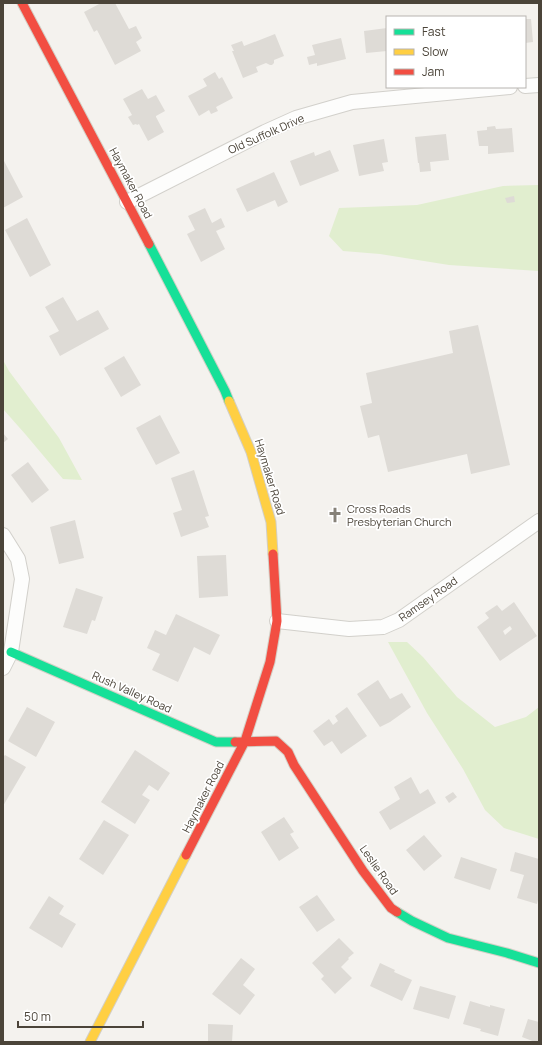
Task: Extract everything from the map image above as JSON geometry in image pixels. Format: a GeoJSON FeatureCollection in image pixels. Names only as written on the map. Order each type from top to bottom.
{"type":"FeatureCollection","features":[{"type":"Feature","properties":{"kind":"main road","name":"Haymaker Road"},"geometry":{"type":"LineString","coordinates":[[22,3],[128,202],[225,391],[251,452],[271,522],[278,620],[270,662],[245,741],[90,1042]]}},
{"type":"Feature","properties":{"kind":"main road","name":"Rush Valley Road"},"geometry":{"type":"LineString","coordinates":[[11,652],[216,742],[245,741]]}},
{"type":"Feature","properties":{"kind":"main road","name":"Leslie Road"},"geometry":{"type":"LineString","coordinates":[[245,741],[276,741],[288,752],[294,765],[363,871],[391,908],[412,921],[448,938],[539,963]]}},
{"type":"Feature","properties":{"kind":"street"},"geometry":{"type":"LineString","coordinates":[[526,86],[539,85]]}},
{"type":"Feature","properties":{"kind":"street","name":"Old Suffolk Drive"},"geometry":{"type":"LineString","coordinates":[[128,202],[265,132],[296,118],[352,102],[499,88]]}},
{"type":"Feature","properties":{"kind":"street","name":"Ramsey Road"},"geometry":{"type":"LineString","coordinates":[[278,620],[349,629],[383,627],[399,620],[539,521]]}},
{"type":"Feature","properties":{"kind":"street"},"geometry":{"type":"LineString","coordinates":[[3,535],[18,559],[22,579],[11,652],[3,668]]}},
{"type":"Feature","properties":{"kind":"green space"},"geometry":{"type":"Polygon","coordinates":[[[539,185],[539,271],[449,265],[380,254],[343,251],[329,236],[339,208],[417,205],[503,186],[539,185]]]}},
{"type":"Feature","properties":{"kind":"green space"},"geometry":{"type":"Polygon","coordinates":[[[3,360],[9,371],[59,438],[82,480],[63,479],[3,409],[3,360]]]}},
{"type":"Feature","properties":{"kind":"green space"},"geometry":{"type":"Polygon","coordinates":[[[388,642],[407,642],[423,657],[457,697],[495,727],[526,717],[539,707],[539,839],[504,828],[485,810],[463,769],[427,713],[388,642]]]}},
{"type":"Feature","properties":{"kind":"building"},"geometry":{"type":"Polygon","coordinates":[[[101,3],[115,3],[129,29],[136,26],[142,38],[136,42],[141,51],[115,65],[97,30],[94,32],[84,12],[101,3]]]}},
{"type":"Feature","properties":{"kind":"building"},"geometry":{"type":"Polygon","coordinates":[[[526,19],[531,19],[533,42],[526,43],[526,19]]]}},
{"type":"Feature","properties":{"kind":"building"},"geometry":{"type":"Polygon","coordinates":[[[386,28],[386,51],[366,53],[364,31],[386,28]]]}},
{"type":"Feature","properties":{"kind":"building"},"geometry":{"type":"Polygon","coordinates":[[[275,34],[284,56],[274,60],[272,65],[266,63],[256,67],[258,72],[243,78],[231,45],[242,41],[244,46],[275,34]]]}},
{"type":"Feature","properties":{"kind":"building"},"geometry":{"type":"Polygon","coordinates":[[[341,38],[346,59],[317,66],[317,63],[309,65],[307,57],[315,55],[312,45],[341,38]]]}},
{"type":"Feature","properties":{"kind":"building"},"geometry":{"type":"Polygon","coordinates":[[[215,72],[219,79],[222,77],[233,98],[216,107],[218,111],[211,114],[209,110],[199,116],[188,96],[207,86],[203,79],[215,72]]]}},
{"type":"Feature","properties":{"kind":"building"},"geometry":{"type":"Polygon","coordinates":[[[142,89],[148,99],[156,95],[165,111],[156,116],[164,132],[148,141],[139,124],[133,125],[128,117],[132,115],[123,99],[142,89]]]}},
{"type":"Feature","properties":{"kind":"building"},"geometry":{"type":"Polygon","coordinates":[[[495,126],[496,129],[512,128],[514,152],[488,154],[488,146],[479,146],[477,131],[487,130],[487,127],[495,126]]]}},
{"type":"Feature","properties":{"kind":"building"},"geometry":{"type":"Polygon","coordinates":[[[446,134],[449,160],[430,162],[431,171],[420,172],[415,137],[446,134]]]}},
{"type":"Feature","properties":{"kind":"building"},"geometry":{"type":"Polygon","coordinates":[[[384,139],[388,162],[382,163],[384,171],[359,176],[353,145],[384,139]]]}},
{"type":"Feature","properties":{"kind":"building"},"geometry":{"type":"Polygon","coordinates":[[[330,150],[339,171],[300,186],[290,161],[314,152],[315,156],[330,150]]]}},
{"type":"Feature","properties":{"kind":"building"},"geometry":{"type":"Polygon","coordinates":[[[3,159],[23,197],[3,208],[3,159]]]}},
{"type":"Feature","properties":{"kind":"building"},"geometry":{"type":"Polygon","coordinates":[[[274,172],[288,202],[278,207],[275,200],[247,212],[236,189],[274,172]]]}},
{"type":"Feature","properties":{"kind":"building"},"geometry":{"type":"Polygon","coordinates":[[[514,196],[515,202],[507,203],[505,198],[514,196]]]}},
{"type":"Feature","properties":{"kind":"building"},"geometry":{"type":"Polygon","coordinates":[[[205,208],[212,223],[221,218],[225,227],[216,231],[225,249],[201,262],[187,234],[195,230],[188,216],[205,208]]]}},
{"type":"Feature","properties":{"kind":"building"},"geometry":{"type":"Polygon","coordinates":[[[27,218],[51,265],[30,277],[5,230],[27,218]]]}},
{"type":"Feature","properties":{"kind":"building"},"geometry":{"type":"Polygon","coordinates":[[[63,297],[77,321],[98,310],[109,329],[60,356],[49,336],[59,331],[45,307],[63,297]]]}},
{"type":"Feature","properties":{"kind":"building"},"geometry":{"type":"Polygon","coordinates":[[[478,325],[510,465],[471,474],[467,454],[388,472],[379,435],[368,438],[360,406],[372,403],[366,373],[453,353],[449,331],[478,325]]]}},
{"type":"Feature","properties":{"kind":"building"},"geometry":{"type":"Polygon","coordinates":[[[124,356],[141,385],[121,397],[104,368],[124,356]]]}},
{"type":"Feature","properties":{"kind":"building"},"geometry":{"type":"Polygon","coordinates":[[[160,415],[180,453],[156,465],[136,428],[160,415]]]}},
{"type":"Feature","properties":{"kind":"building"},"geometry":{"type":"Polygon","coordinates":[[[3,433],[8,439],[3,443],[3,433]]]}},
{"type":"Feature","properties":{"kind":"building"},"geometry":{"type":"Polygon","coordinates":[[[28,462],[49,490],[32,503],[11,475],[28,462]]]}},
{"type":"Feature","properties":{"kind":"building"},"geometry":{"type":"Polygon","coordinates":[[[194,470],[209,516],[205,517],[209,527],[181,537],[173,513],[182,510],[171,478],[194,470]]]}},
{"type":"Feature","properties":{"kind":"building"},"geometry":{"type":"Polygon","coordinates":[[[75,520],[84,558],[59,564],[50,527],[75,520]]]}},
{"type":"Feature","properties":{"kind":"building"},"geometry":{"type":"Polygon","coordinates":[[[226,555],[228,596],[199,598],[197,556],[226,555]]]}},
{"type":"Feature","properties":{"kind":"building"},"geometry":{"type":"Polygon","coordinates":[[[76,588],[103,597],[95,621],[92,620],[87,634],[63,627],[76,588]]]}},
{"type":"Feature","properties":{"kind":"building"},"geometry":{"type":"Polygon","coordinates":[[[514,602],[537,636],[500,661],[477,627],[489,618],[485,613],[497,605],[502,611],[514,602]],[[510,626],[503,631],[505,635],[512,629],[510,626]]]}},
{"type":"Feature","properties":{"kind":"building"},"geometry":{"type":"Polygon","coordinates":[[[176,614],[220,635],[210,655],[194,647],[178,682],[152,670],[160,654],[147,648],[155,630],[166,635],[176,614]]]}},
{"type":"Feature","properties":{"kind":"building"},"geometry":{"type":"Polygon","coordinates":[[[378,680],[390,699],[402,693],[411,707],[390,722],[380,727],[357,694],[378,680]]]}},
{"type":"Feature","properties":{"kind":"building"},"geometry":{"type":"Polygon","coordinates":[[[27,707],[55,722],[36,757],[8,741],[27,707]]]}},
{"type":"Feature","properties":{"kind":"building"},"geometry":{"type":"Polygon","coordinates":[[[347,707],[367,736],[341,754],[332,741],[324,746],[313,731],[329,719],[333,725],[338,721],[335,716],[347,707]]]}},
{"type":"Feature","properties":{"kind":"building"},"geometry":{"type":"Polygon","coordinates":[[[135,750],[170,773],[158,791],[149,785],[142,795],[150,800],[135,824],[101,802],[135,750]]]}},
{"type":"Feature","properties":{"kind":"building"},"geometry":{"type":"Polygon","coordinates":[[[5,755],[26,767],[3,806],[3,757],[5,755]]]}},
{"type":"Feature","properties":{"kind":"building"},"geometry":{"type":"Polygon","coordinates":[[[411,777],[420,794],[428,789],[436,803],[390,830],[379,812],[400,799],[394,787],[411,777]]]}},
{"type":"Feature","properties":{"kind":"building"},"geometry":{"type":"Polygon","coordinates":[[[453,792],[457,797],[449,803],[445,797],[453,792]]]}},
{"type":"Feature","properties":{"kind":"building"},"geometry":{"type":"Polygon","coordinates":[[[284,817],[294,832],[290,834],[299,848],[279,861],[261,832],[284,817]]]}},
{"type":"Feature","properties":{"kind":"building"},"geometry":{"type":"Polygon","coordinates":[[[104,820],[129,835],[103,875],[79,859],[104,820]]]}},
{"type":"Feature","properties":{"kind":"building"},"geometry":{"type":"Polygon","coordinates":[[[424,835],[442,856],[424,871],[406,850],[424,835]]]}},
{"type":"Feature","properties":{"kind":"building"},"geometry":{"type":"Polygon","coordinates":[[[515,852],[539,859],[539,896],[537,904],[517,898],[524,875],[510,871],[515,852]]]}},
{"type":"Feature","properties":{"kind":"building"},"geometry":{"type":"Polygon","coordinates":[[[461,857],[497,869],[490,890],[454,878],[461,857]]]}},
{"type":"Feature","properties":{"kind":"building"},"geometry":{"type":"Polygon","coordinates":[[[317,895],[335,920],[317,932],[299,907],[317,895]]]}},
{"type":"Feature","properties":{"kind":"building"},"geometry":{"type":"Polygon","coordinates":[[[49,896],[64,906],[59,914],[76,924],[62,948],[29,928],[49,896]]]}},
{"type":"Feature","properties":{"kind":"building"},"geometry":{"type":"Polygon","coordinates":[[[339,938],[354,953],[341,967],[352,978],[335,994],[321,979],[324,976],[312,963],[339,938]]]}},
{"type":"Feature","properties":{"kind":"building"},"geometry":{"type":"Polygon","coordinates":[[[241,958],[255,969],[243,985],[255,995],[240,1015],[212,994],[241,958]]]}},
{"type":"Feature","properties":{"kind":"building"},"geometry":{"type":"Polygon","coordinates":[[[380,963],[395,970],[394,972],[412,980],[402,1001],[370,986],[380,963]]]}},
{"type":"Feature","properties":{"kind":"building"},"geometry":{"type":"Polygon","coordinates":[[[420,986],[456,996],[449,1019],[413,1009],[420,986]]]}},
{"type":"Feature","properties":{"kind":"building"},"geometry":{"type":"Polygon","coordinates":[[[470,1001],[490,1007],[490,1005],[505,1009],[498,1036],[463,1024],[470,1001]]]}},
{"type":"Feature","properties":{"kind":"building"},"geometry":{"type":"Polygon","coordinates":[[[528,1019],[539,1022],[539,1042],[522,1037],[528,1019]]]}},
{"type":"Feature","properties":{"kind":"building"},"geometry":{"type":"Polygon","coordinates":[[[208,1024],[233,1025],[232,1042],[208,1042],[208,1024]]]}},
{"type":"Feature","properties":{"kind":"traffic: fast"},"geometry":{"type":"LineString","coordinates":[[149,244],[229,401]]}},
{"type":"Feature","properties":{"kind":"traffic: fast"},"geometry":{"type":"LineString","coordinates":[[11,652],[216,742],[235,742]]}},
{"type":"Feature","properties":{"kind":"traffic: fast"},"geometry":{"type":"LineString","coordinates":[[397,912],[412,921],[448,938],[539,963]]}},
{"type":"Feature","properties":{"kind":"traffic: slow"},"geometry":{"type":"LineString","coordinates":[[229,401],[251,452],[271,522],[273,554]]}},
{"type":"Feature","properties":{"kind":"traffic: slow"},"geometry":{"type":"LineString","coordinates":[[90,1042],[186,855]]}},
{"type":"Feature","properties":{"kind":"traffic: jam"},"geometry":{"type":"LineString","coordinates":[[22,3],[149,244]]}},
{"type":"Feature","properties":{"kind":"traffic: jam"},"geometry":{"type":"LineString","coordinates":[[186,855],[245,741],[270,662],[277,621],[273,554]]}},
{"type":"Feature","properties":{"kind":"traffic: jam"},"geometry":{"type":"LineString","coordinates":[[235,742],[276,741],[288,752],[294,765],[363,871],[391,908],[397,912]]}},
{"type":"Feature","properties":{"kind":"place","name":"Cross Roads Presbyterian Church"},"geometry":{"type":"Point","coordinates":[335,515]}}]}
